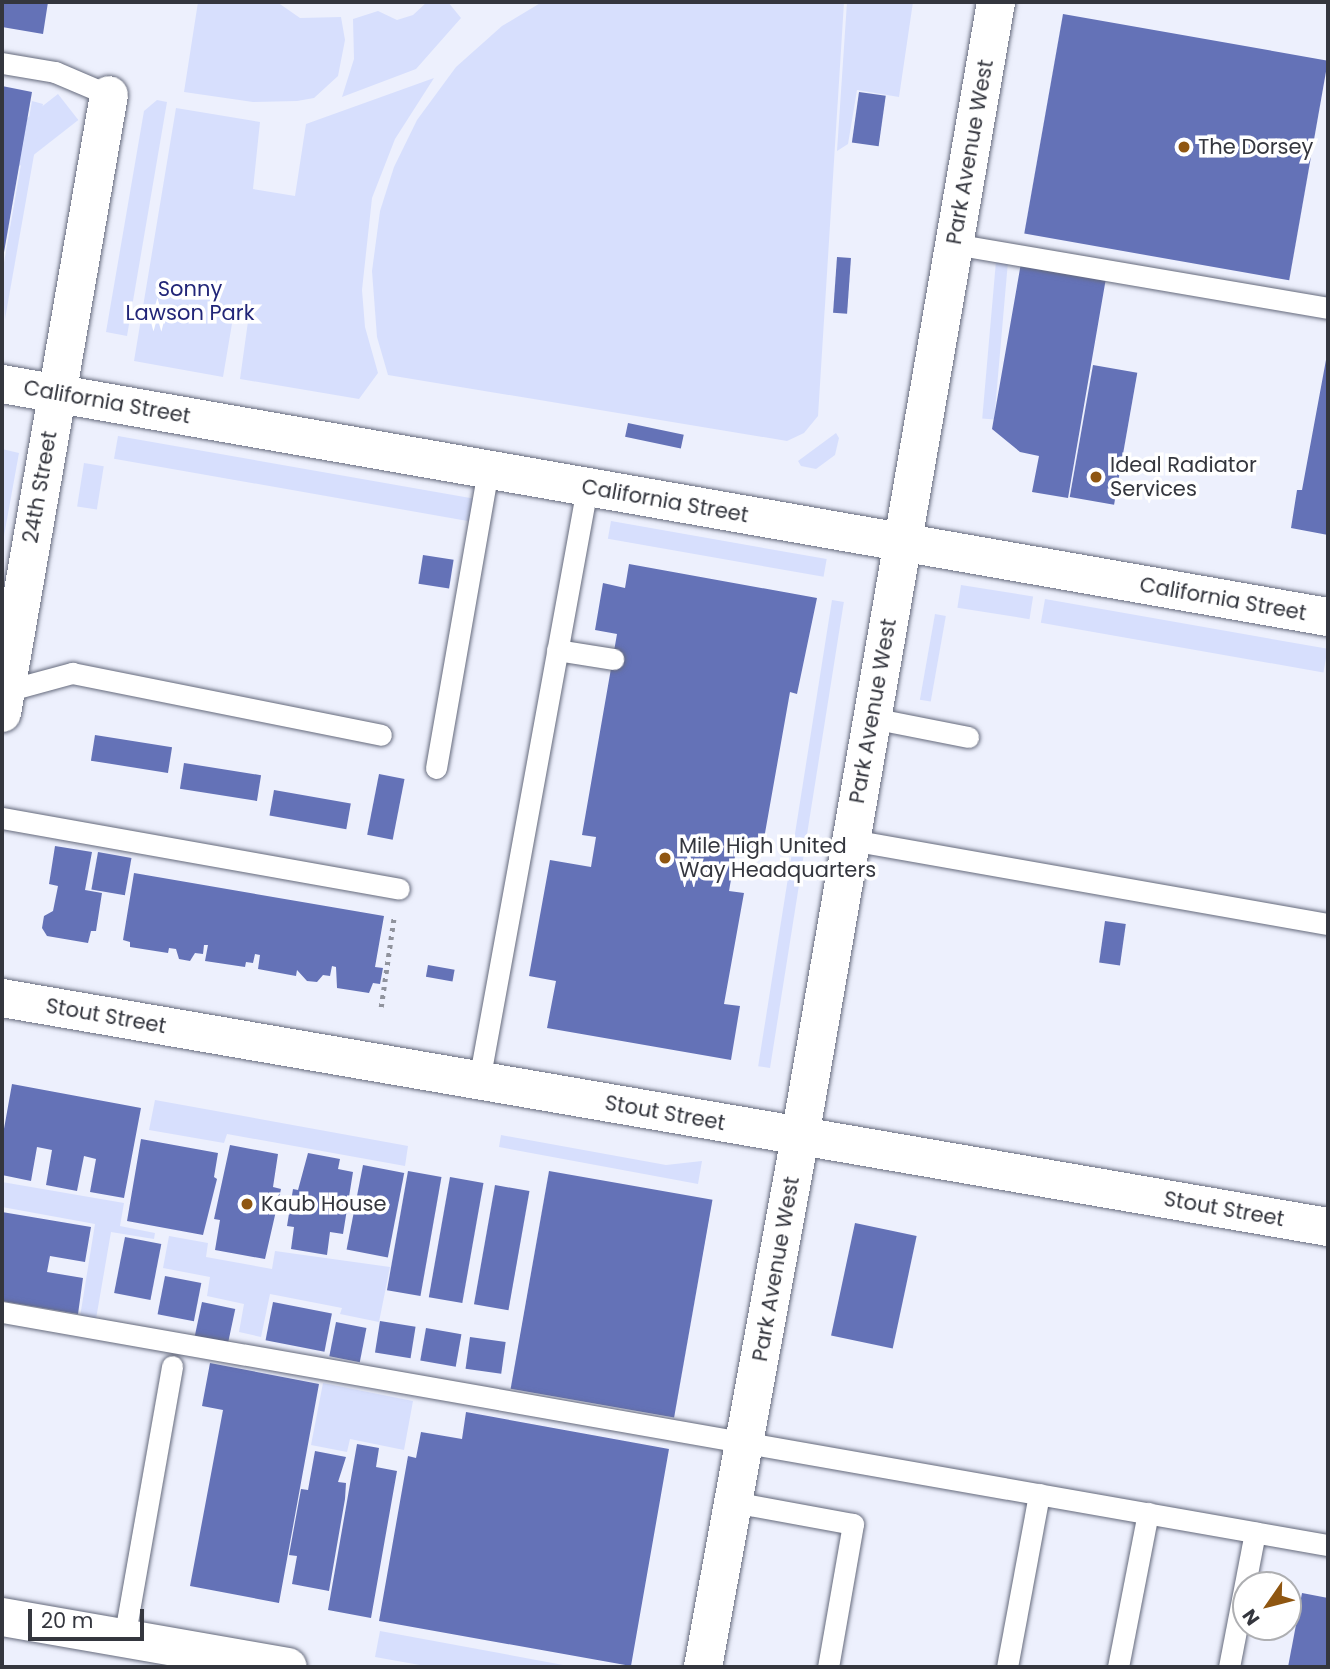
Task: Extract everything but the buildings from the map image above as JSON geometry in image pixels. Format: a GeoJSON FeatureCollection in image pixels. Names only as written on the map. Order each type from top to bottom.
{"type":"FeatureCollection","features":[{"type":"Feature","properties":{"kind":"main road","name":"Park Avenue West"},"geometry":{"type":"LineString","coordinates":[[703,1667],[800,1137],[996,2]]}},
{"type":"Feature","properties":{"kind":"main road","name":"24th Street"},"geometry":{"type":"LineString","coordinates":[[3,699],[108,95]]}},
{"type":"Feature","properties":{"kind":"main road","name":"California Street"},"geometry":{"type":"LineString","coordinates":[[2,384],[1328,617]]}},
{"type":"Feature","properties":{"kind":"main road","name":"Stout Street"},"geometry":{"type":"LineString","coordinates":[[2,998],[1328,1227]]}},
{"type":"Feature","properties":{"kind":"main road"},"geometry":{"type":"LineString","coordinates":[[2,1617],[288,1667]]}},
{"type":"Feature","properties":{"kind":"lane"},"geometry":{"type":"LineString","coordinates":[[2,63],[55,72],[108,95]]}},
{"type":"Feature","properties":{"kind":"lane"},"geometry":{"type":"LineString","coordinates":[[954,244],[1328,308]]}},
{"type":"Feature","properties":{"kind":"lane"},"geometry":{"type":"LineString","coordinates":[[436,768],[488,470]]}},
{"type":"Feature","properties":{"kind":"lane"},"geometry":{"type":"LineString","coordinates":[[479,1081],[587,488]]}},
{"type":"Feature","properties":{"kind":"lane"},"geometry":{"type":"LineString","coordinates":[[557,650],[613,659]]}},
{"type":"Feature","properties":{"kind":"lane"},"geometry":{"type":"LineString","coordinates":[[3,699],[72,673],[382,735]]}},
{"type":"Feature","properties":{"kind":"lane"},"geometry":{"type":"LineString","coordinates":[[872,718],[968,737]]}},
{"type":"Feature","properties":{"kind":"lane"},"geometry":{"type":"LineString","coordinates":[[2,818],[399,889]]}},
{"type":"Feature","properties":{"kind":"lane"},"geometry":{"type":"LineString","coordinates":[[851,840],[1328,924]]}},
{"type":"Feature","properties":{"kind":"lane"},"geometry":{"type":"LineString","coordinates":[[2,1312],[1328,1545]]}},
{"type":"Feature","properties":{"kind":"lane"},"geometry":{"type":"LineString","coordinates":[[124,1639],[172,1366]]}},
{"type":"Feature","properties":{"kind":"lane"},"geometry":{"type":"LineString","coordinates":[[1007,1667],[1039,1494]]}},
{"type":"Feature","properties":{"kind":"lane"},"geometry":{"type":"LineString","coordinates":[[733,1502],[853,1524],[828,1667]]}},
{"type":"Feature","properties":{"kind":"lane"},"geometry":{"type":"LineString","coordinates":[[1118,1667],[1148,1513]]}},
{"type":"Feature","properties":{"kind":"lane"},"geometry":{"type":"LineString","coordinates":[[1229,1667],[1255,1532]]}},
{"type":"Feature","properties":{"kind":"path"},"geometry":{"type":"LineString","coordinates":[[381,912],[394,914],[381,1007]]}},
{"type":"Feature","properties":{"kind":"green space"},"geometry":{"type":"Polygon","coordinates":[[[198,2],[277,2],[300,18],[341,17],[345,40],[338,76],[314,98],[297,101],[253,102],[184,92],[198,2]]]}},
{"type":"Feature","properties":{"kind":"green space"},"geometry":{"type":"Polygon","coordinates":[[[427,2],[448,2],[461,18],[416,69],[342,97],[354,59],[353,19],[378,11],[397,20],[413,15],[427,2]]]}},
{"type":"Feature","properties":{"kind":"green space"},"geometry":{"type":"Polygon","coordinates":[[[542,2],[844,2],[818,416],[804,433],[787,441],[388,375],[377,337],[372,271],[380,211],[394,167],[417,120],[456,67],[502,26],[542,2]]]}},
{"type":"Feature","properties":{"kind":"green space"},"geometry":{"type":"Polygon","coordinates":[[[847,2],[913,2],[899,97],[857,90],[848,144],[837,151],[847,2]]]}},
{"type":"Feature","properties":{"kind":"green space"},"geometry":{"type":"Polygon","coordinates":[[[434,78],[395,139],[372,198],[362,290],[365,327],[378,373],[359,399],[240,379],[250,307],[235,306],[223,377],[134,361],[176,108],[260,122],[253,189],[295,196],[306,124],[434,78]]]}},
{"type":"Feature","properties":{"kind":"green space"},"geometry":{"type":"Polygon","coordinates":[[[58,94],[78,120],[2,180],[2,138],[58,94]]]}},
{"type":"Feature","properties":{"kind":"green space","name":"Sonny Lawson Park"},"geometry":{"type":"Polygon","coordinates":[[[157,100],[167,102],[127,336],[106,332],[144,111],[157,100]]]}},
{"type":"Feature","properties":{"kind":"green space"},"geometry":{"type":"Polygon","coordinates":[[[32,101],[43,104],[5,319],[2,274],[32,101]]]}},
{"type":"Feature","properties":{"kind":"green space"},"geometry":{"type":"Polygon","coordinates":[[[996,261],[1008,262],[994,419],[982,418],[996,261]]]}},
{"type":"Feature","properties":{"kind":"green space"},"geometry":{"type":"Polygon","coordinates":[[[836,433],[839,438],[835,455],[816,469],[801,466],[798,461],[836,433]]]}},
{"type":"Feature","properties":{"kind":"green space"},"geometry":{"type":"Polygon","coordinates":[[[118,436],[475,499],[471,522],[114,459],[118,436]]]}},
{"type":"Feature","properties":{"kind":"green space"},"geometry":{"type":"Polygon","coordinates":[[[2,449],[19,453],[2,547],[2,449]]]}},
{"type":"Feature","properties":{"kind":"green space"},"geometry":{"type":"Polygon","coordinates":[[[84,463],[104,466],[97,510],[77,506],[84,463]]]}},
{"type":"Feature","properties":{"kind":"green space"},"geometry":{"type":"Polygon","coordinates":[[[611,521],[827,559],[824,577],[608,539],[611,521]]]}},
{"type":"Feature","properties":{"kind":"green space"},"geometry":{"type":"Polygon","coordinates":[[[961,585],[1033,596],[1030,619],[957,608],[961,585]]]}},
{"type":"Feature","properties":{"kind":"green space"},"geometry":{"type":"Polygon","coordinates":[[[1045,599],[1328,649],[1323,672],[1041,623],[1045,599]]]}},
{"type":"Feature","properties":{"kind":"green space"},"geometry":{"type":"Polygon","coordinates":[[[832,600],[844,602],[770,1068],[758,1066],[832,600]]]}},
{"type":"Feature","properties":{"kind":"green space"},"geometry":{"type":"Polygon","coordinates":[[[935,614],[946,616],[931,702],[920,700],[935,614]]]}},
{"type":"Feature","properties":{"kind":"green space"},"geometry":{"type":"Polygon","coordinates":[[[155,1100],[408,1146],[405,1166],[227,1134],[224,1143],[149,1130],[155,1100]]]}},
{"type":"Feature","properties":{"kind":"green space"},"geometry":{"type":"Polygon","coordinates":[[[501,1135],[666,1165],[702,1161],[698,1184],[499,1147],[501,1135]]]}},
{"type":"Feature","properties":{"kind":"green space"},"geometry":{"type":"Polygon","coordinates":[[[2,1182],[124,1203],[120,1226],[155,1233],[154,1239],[111,1232],[96,1319],[80,1317],[95,1224],[2,1207],[2,1182]]]}},
{"type":"Feature","properties":{"kind":"green space"},"geometry":{"type":"Polygon","coordinates":[[[169,1236],[208,1243],[206,1257],[272,1269],[275,1251],[390,1267],[379,1322],[340,1314],[342,1308],[270,1294],[261,1337],[239,1332],[244,1304],[207,1296],[210,1277],[163,1268],[169,1236]]]}},
{"type":"Feature","properties":{"kind":"green space"},"geometry":{"type":"Polygon","coordinates":[[[323,1383],[413,1401],[404,1450],[350,1439],[347,1452],[311,1445],[323,1383]]]}},
{"type":"Feature","properties":{"kind":"green space"},"geometry":{"type":"Polygon","coordinates":[[[380,1631],[574,1667],[431,1667],[375,1657],[380,1631]]]}},
{"type":"Feature","properties":{"kind":"place","name":"The Dorsey"},"geometry":{"type":"Point","coordinates":[1184,147]}},
{"type":"Feature","properties":{"kind":"place","name":"Ideal Radiator Services"},"geometry":{"type":"Point","coordinates":[1096,477]}},
{"type":"Feature","properties":{"kind":"place","name":"Mile High United Way Headquarters"},"geometry":{"type":"Point","coordinates":[665,858]}},
{"type":"Feature","properties":{"kind":"place","name":"Kaub House"},"geometry":{"type":"Point","coordinates":[247,1204]}}]}
